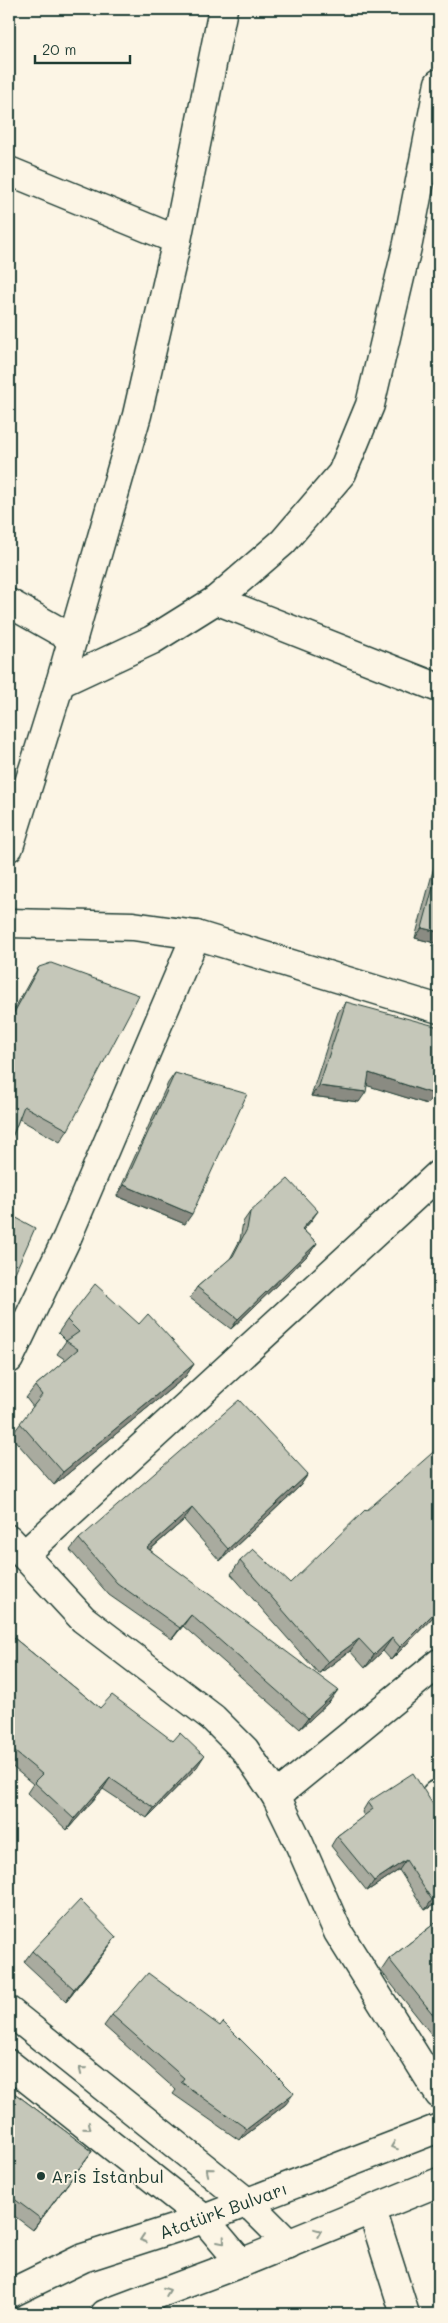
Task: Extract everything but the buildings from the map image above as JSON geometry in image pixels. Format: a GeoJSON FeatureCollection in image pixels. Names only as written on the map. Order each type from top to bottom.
{"type":"FeatureCollection","features":[{"type":"Feature","properties":{"kind":"street"},"geometry":{"type":"LineString","coordinates":[[9,847],[60,683],[137,415],[177,240],[223,9]]}},
{"type":"Feature","properties":{"kind":"street"},"geometry":{"type":"LineString","coordinates":[[60,683],[152,640],[216,600],[283,542],[342,473],[370,405],[408,243],[439,83]]}},
{"type":"Feature","properties":{"kind":"street"},"geometry":{"type":"LineString","coordinates":[[9,170],[177,240]]}},
{"type":"Feature","properties":{"kind":"street"},"geometry":{"type":"LineString","coordinates":[[216,600],[439,688]]}},
{"type":"Feature","properties":{"kind":"street"},"geometry":{"type":"LineString","coordinates":[[9,603],[73,639]]}},
{"type":"Feature","properties":{"kind":"street"},"geometry":{"type":"LineString","coordinates":[[9,922],[133,926],[196,935],[439,1009]]}},
{"type":"Feature","properties":{"kind":"street"},"geometry":{"type":"LineString","coordinates":[[9,1359],[67,1238],[196,935]]}},
{"type":"Feature","properties":{"kind":"street"},"geometry":{"type":"LineString","coordinates":[[438,2089],[338,1932],[276,1796],[245,1750],[213,1718],[83,1619],[16,1547],[439,1174]]}},
{"type":"Feature","properties":{"kind":"street"},"geometry":{"type":"LineString","coordinates":[[276,1796],[439,1664]]}},
{"type":"Feature","properties":{"kind":"street"},"geometry":{"type":"LineString","coordinates":[[9,2011],[247,2202],[289,2244]]}},
{"type":"Feature","properties":{"kind":"street"},"geometry":{"type":"LineString","coordinates":[[9,2064],[204,2219],[241,2263]]}},
{"type":"Feature","properties":{"kind":"street","name":"Atatürk Bulvarı"},"geometry":{"type":"LineString","coordinates":[[9,2294],[83,2258],[204,2219],[439,2128]]}},
{"type":"Feature","properties":{"kind":"street"},"geometry":{"type":"LineString","coordinates":[[105,2314],[241,2263],[439,2182]]}},
{"type":"Feature","properties":{"kind":"street"},"geometry":{"type":"LineString","coordinates":[[372,2210],[405,2314]]}},
{"type":"Feature","properties":{"kind":"place","name":"Aris İstanbul"},"geometry":{"type":"Point","coordinates":[41,2176]}}]}
